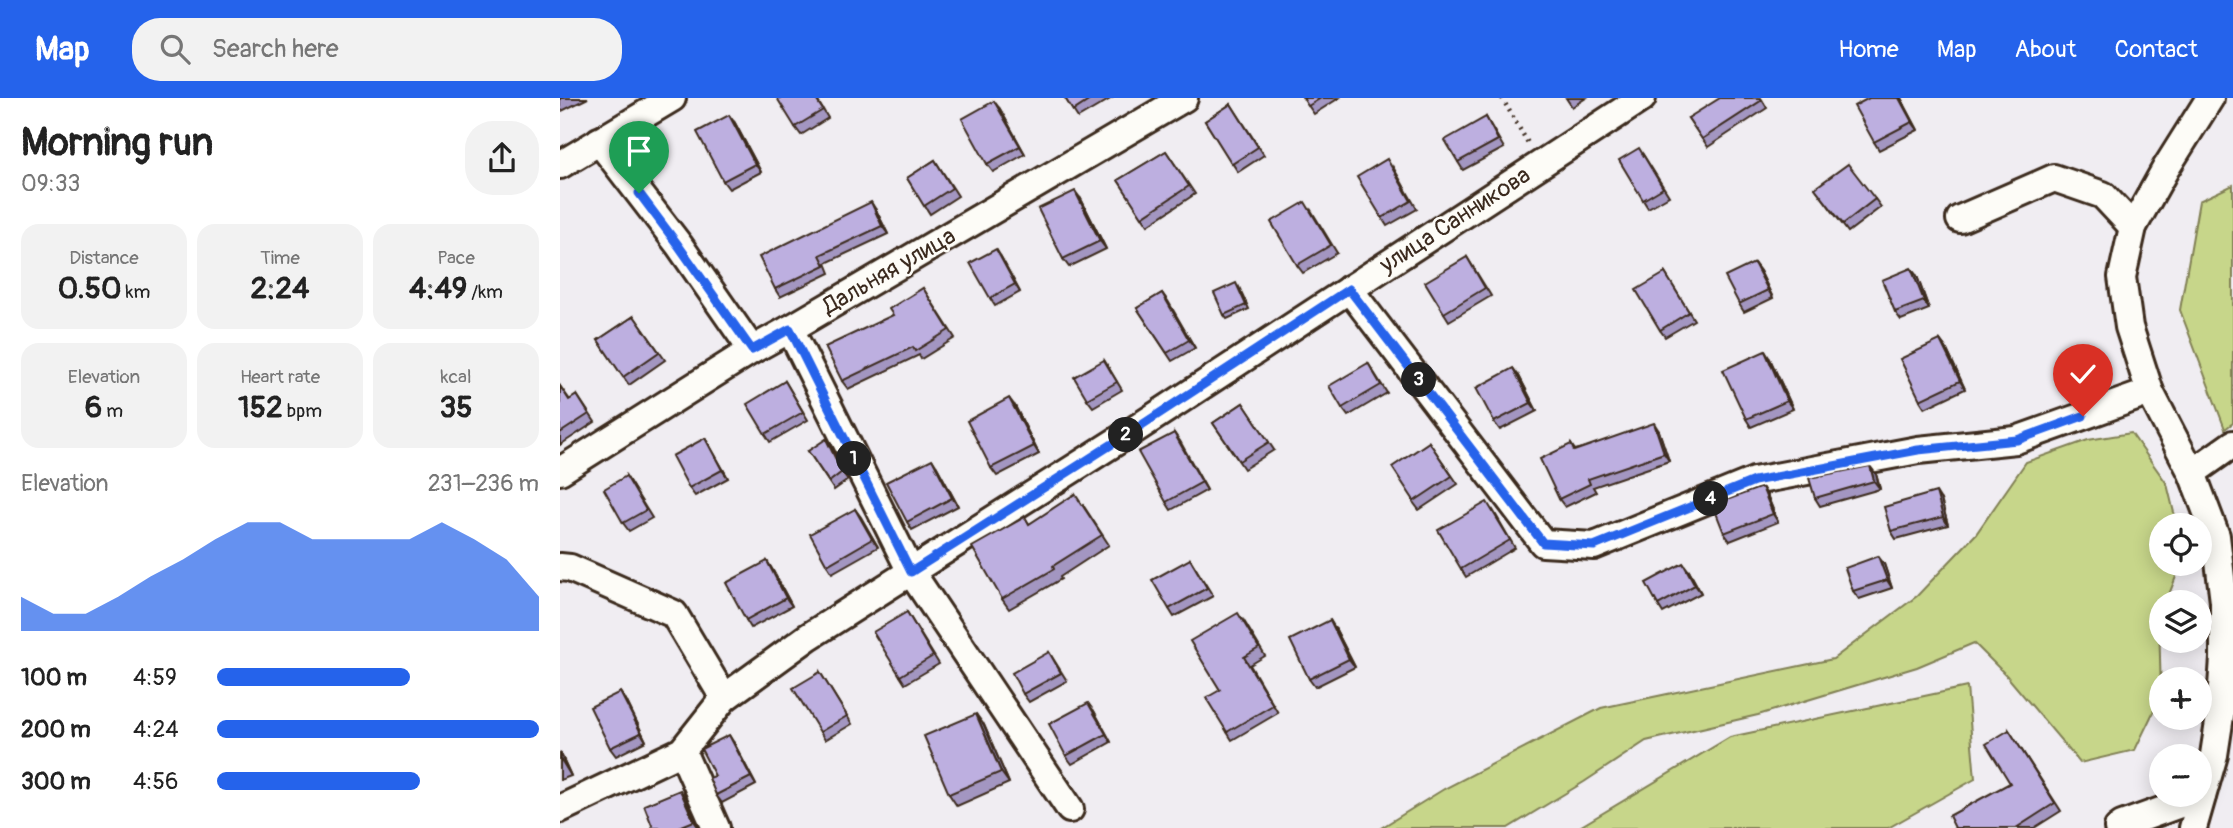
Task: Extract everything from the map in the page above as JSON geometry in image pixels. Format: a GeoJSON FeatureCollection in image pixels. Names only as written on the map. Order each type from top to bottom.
{"type":"FeatureCollection","features":[{"type":"Feature","properties":{"kind":"street"},"geometry":{"type":"LineString","coordinates":[[560,165],[672,98]]}},
{"type":"Feature","properties":{"kind":"street","name":"Дальняя улица"},"geometry":{"type":"LineString","coordinates":[[560,471],[752,350],[1184,98]]}},
{"type":"Feature","properties":{"kind":"street","name":"улица Санникова"},"geometry":{"type":"LineString","coordinates":[[682,751],[724,698],[808,636],[1128,434],[1642,98]]}},
{"type":"Feature","properties":{"kind":"street"},"geometry":{"type":"LineString","coordinates":[[2210,98],[2133,227],[2122,277],[2129,327],[2150,392],[2192,473],[2216,536],[2224,602],[2227,716],[2212,762]]}},
{"type":"Feature","properties":{"kind":"street"},"geometry":{"type":"LineString","coordinates":[[599,141],[678,245],[752,350]]}},
{"type":"Feature","properties":{"kind":"street"},"geometry":{"type":"LineString","coordinates":[[1960,219],[2054,178],[2103,195],[2133,227]]}},
{"type":"Feature","properties":{"kind":"street"},"geometry":{"type":"LineString","coordinates":[[1349,289],[1543,543],[1594,546],[1754,481],[1918,450],[2017,440],[2150,392]]}},
{"type":"Feature","properties":{"kind":"street"},"geometry":{"type":"LineString","coordinates":[[790,329],[911,572],[1070,808]]}},
{"type":"Feature","properties":{"kind":"street"},"geometry":{"type":"LineString","coordinates":[[2192,473],[2233,444]]}},
{"type":"Feature","properties":{"kind":"street"},"geometry":{"type":"LineString","coordinates":[[560,567],[570,568],[674,614],[724,698]]}},
{"type":"Feature","properties":{"kind":"street"},"geometry":{"type":"LineString","coordinates":[[560,809],[682,751],[716,828]]}},
{"type":"Feature","properties":{"kind":"street"},"geometry":{"type":"LineString","coordinates":[[2118,828],[2172,807]]}},
{"type":"Feature","properties":{"kind":"street"},"geometry":{"type":"LineString","coordinates":[[2193,828],[2199,807]]}},
{"type":"Feature","properties":{"kind":"street"},"geometry":{"type":"LineString","coordinates":[[2199,828],[2201,807]]}},
{"type":"Feature","properties":{"kind":"path"},"geometry":{"type":"LineString","coordinates":[[1502,98],[1541,164]]}},
{"type":"Feature","properties":{"kind":"green space"},"geometry":{"type":"Polygon","coordinates":[[[2233,185],[2233,423],[2225,429],[2180,310],[2199,201],[2233,185]]]}},
{"type":"Feature","properties":{"kind":"green space"},"geometry":{"type":"Polygon","coordinates":[[[2131,433],[2167,484],[2174,513],[2149,513],[2149,576],[2176,576],[2171,590],[2149,590],[2149,653],[2160,653],[2160,667],[2149,667],[2149,721],[2135,750],[2080,763],[2006,675],[1974,643],[1917,667],[1758,715],[1646,741],[1508,828],[1381,828],[1444,789],[1601,708],[1833,659],[1917,596],[1976,534],[2026,462],[2088,440],[2131,433]]]}},
{"type":"Feature","properties":{"kind":"green space"},"geometry":{"type":"Polygon","coordinates":[[[1967,687],[1975,779],[1888,828],[1578,828],[1730,737],[1967,687]]]}},
{"type":"Feature","properties":{"kind":"building"},"geometry":{"type":"Polygon","coordinates":[[[777,98],[815,98],[823,110],[795,127],[777,98]]]}},
{"type":"Feature","properties":{"kind":"building"},"geometry":{"type":"Polygon","coordinates":[[[1065,98],[1093,98],[1073,111],[1065,98]]]}},
{"type":"Feature","properties":{"kind":"building"},"geometry":{"type":"Polygon","coordinates":[[[1303,98],[1321,98],[1308,106],[1303,98]]]}},
{"type":"Feature","properties":{"kind":"building"},"geometry":{"type":"Polygon","coordinates":[[[1720,98],[1762,100],[1702,139],[1688,118],[1720,98]]]}},
{"type":"Feature","properties":{"kind":"building"},"geometry":{"type":"Polygon","coordinates":[[[1869,98],[1899,98],[1912,122],[1874,142],[1854,106],[1869,98]]]}},
{"type":"Feature","properties":{"kind":"building"},"geometry":{"type":"Polygon","coordinates":[[[994,101],[1020,146],[987,164],[962,119],[994,101]]]}},
{"type":"Feature","properties":{"kind":"building"},"geometry":{"type":"Polygon","coordinates":[[[1231,104],[1258,147],[1232,164],[1205,121],[1231,104]]]}},
{"type":"Feature","properties":{"kind":"building"},"geometry":{"type":"Polygon","coordinates":[[[729,115],[755,164],[723,181],[697,132],[729,115]]]}},
{"type":"Feature","properties":{"kind":"building"},"geometry":{"type":"Polygon","coordinates":[[[1486,117],[1498,140],[1458,162],[1445,140],[1486,117]]]}},
{"type":"Feature","properties":{"kind":"building"},"geometry":{"type":"Polygon","coordinates":[[[1639,148],[1663,188],[1643,200],[1619,160],[1639,148]]]}},
{"type":"Feature","properties":{"kind":"building"},"geometry":{"type":"Polygon","coordinates":[[[1166,151],[1189,186],[1142,217],[1118,180],[1166,151]]]}},
{"type":"Feature","properties":{"kind":"building"},"geometry":{"type":"Polygon","coordinates":[[[1387,159],[1411,201],[1382,218],[1357,177],[1387,159]]]}},
{"type":"Feature","properties":{"kind":"building"},"geometry":{"type":"Polygon","coordinates":[[[935,160],[952,188],[924,206],[907,178],[935,160]]]}},
{"type":"Feature","properties":{"kind":"building"},"geometry":{"type":"Polygon","coordinates":[[[1848,164],[1875,199],[1843,224],[1815,188],[1848,164]]]}},
{"type":"Feature","properties":{"kind":"building"},"geometry":{"type":"Polygon","coordinates":[[[1075,191],[1100,241],[1063,259],[1038,209],[1075,191]]]}},
{"type":"Feature","properties":{"kind":"building"},"geometry":{"type":"Polygon","coordinates":[[[871,202],[882,226],[820,255],[825,265],[775,289],[759,257],[871,202]]]}},
{"type":"Feature","properties":{"kind":"building"},"geometry":{"type":"Polygon","coordinates":[[[1305,202],[1331,245],[1297,265],[1271,222],[1305,202]]]}},
{"type":"Feature","properties":{"kind":"building"},"geometry":{"type":"Polygon","coordinates":[[[996,249],[1015,284],[990,298],[970,263],[996,249]]]}},
{"type":"Feature","properties":{"kind":"building"},"geometry":{"type":"Polygon","coordinates":[[[1467,257],[1485,288],[1444,313],[1425,282],[1467,257]]]}},
{"type":"Feature","properties":{"kind":"building"},"geometry":{"type":"Polygon","coordinates":[[[1754,263],[1768,290],[1739,304],[1725,277],[1754,263]]]}},
{"type":"Feature","properties":{"kind":"building"},"geometry":{"type":"Polygon","coordinates":[[[1911,268],[1924,301],[1895,312],[1882,280],[1911,268]]]}},
{"type":"Feature","properties":{"kind":"building"},"geometry":{"type":"Polygon","coordinates":[[[1665,273],[1689,312],[1660,330],[1636,290],[1665,273]]]}},
{"type":"Feature","properties":{"kind":"building"},"geometry":{"type":"Polygon","coordinates":[[[1236,283],[1246,305],[1224,315],[1214,293],[1236,283]]]}},
{"type":"Feature","properties":{"kind":"building"},"geometry":{"type":"Polygon","coordinates":[[[923,288],[949,330],[915,351],[913,347],[842,381],[825,347],[893,315],[889,309],[923,288]]]}},
{"type":"Feature","properties":{"kind":"building"},"geometry":{"type":"Polygon","coordinates":[[[1162,293],[1189,340],[1167,353],[1137,308],[1162,293]]]}},
{"type":"Feature","properties":{"kind":"building"},"geometry":{"type":"Polygon","coordinates":[[[634,316],[659,352],[623,377],[598,340],[634,316]]]}},
{"type":"Feature","properties":{"kind":"building"},"geometry":{"type":"Polygon","coordinates":[[[1940,340],[1960,381],[1920,400],[1900,359],[1940,340]]]}},
{"type":"Feature","properties":{"kind":"building"},"geometry":{"type":"Polygon","coordinates":[[[1765,351],[1787,401],[1746,419],[1723,370],[1765,351]]]}},
{"type":"Feature","properties":{"kind":"building"},"geometry":{"type":"Polygon","coordinates":[[[1104,360],[1117,382],[1087,399],[1074,377],[1104,360]]]}},
{"type":"Feature","properties":{"kind":"building"},"geometry":{"type":"Polygon","coordinates":[[[1368,363],[1381,385],[1342,408],[1329,386],[1368,363]]]}},
{"type":"Feature","properties":{"kind":"building"},"geometry":{"type":"Polygon","coordinates":[[[1513,368],[1531,403],[1494,422],[1476,388],[1513,368]]]}},
{"type":"Feature","properties":{"kind":"building"},"geometry":{"type":"Polygon","coordinates":[[[785,381],[803,412],[765,434],[747,404],[785,381]]]}},
{"type":"Feature","properties":{"kind":"building"},"geometry":{"type":"Polygon","coordinates":[[[560,386],[569,400],[577,395],[589,414],[560,433],[560,386]]]}},
{"type":"Feature","properties":{"kind":"building"},"geometry":{"type":"Polygon","coordinates":[[[1009,398],[1034,446],[991,468],[967,421],[1009,398]]]}},
{"type":"Feature","properties":{"kind":"building"},"geometry":{"type":"Polygon","coordinates":[[[1243,403],[1269,442],[1239,461],[1213,423],[1243,403]]]}},
{"type":"Feature","properties":{"kind":"building"},"geometry":{"type":"Polygon","coordinates":[[[1654,423],[1664,453],[1588,479],[1590,484],[1559,499],[1540,459],[1571,444],[1574,451],[1654,423]]]}},
{"type":"Feature","properties":{"kind":"building"},"geometry":{"type":"Polygon","coordinates":[[[1174,433],[1202,482],[1166,502],[1138,452],[1174,433]]]}},
{"type":"Feature","properties":{"kind":"building"},"geometry":{"type":"Polygon","coordinates":[[[705,438],[722,470],[689,488],[672,456],[705,438]]]}},
{"type":"Feature","properties":{"kind":"building"},"geometry":{"type":"Polygon","coordinates":[[[826,439],[842,472],[829,482],[808,451],[826,439]]]}},
{"type":"Feature","properties":{"kind":"building"},"geometry":{"type":"Polygon","coordinates":[[[1429,442],[1452,476],[1413,502],[1392,467],[1429,442]]]}},
{"type":"Feature","properties":{"kind":"building"},"geometry":{"type":"Polygon","coordinates":[[[932,459],[952,498],[907,522],[886,482],[932,459]]]}},
{"type":"Feature","properties":{"kind":"building"},"geometry":{"type":"Polygon","coordinates":[[[1870,466],[1874,481],[1815,498],[1809,478],[1870,466]]]}},
{"type":"Feature","properties":{"kind":"building"},"geometry":{"type":"Polygon","coordinates":[[[626,476],[646,510],[623,523],[604,489],[626,476]]]}},
{"type":"Feature","properties":{"kind":"building"},"geometry":{"type":"Polygon","coordinates":[[[1762,487],[1773,514],[1724,533],[1713,505],[1762,487]]]}},
{"type":"Feature","properties":{"kind":"building"},"geometry":{"type":"Polygon","coordinates":[[[1936,492],[1943,517],[1891,531],[1884,507],[1936,492]]]}},
{"type":"Feature","properties":{"kind":"building"},"geometry":{"type":"Polygon","coordinates":[[[1075,494],[1102,535],[1053,566],[1054,569],[1002,599],[972,547],[1025,517],[1029,524],[1075,494]]]}},
{"type":"Feature","properties":{"kind":"building"},"geometry":{"type":"Polygon","coordinates":[[[1487,502],[1510,540],[1461,569],[1438,530],[1487,502]]]}},
{"type":"Feature","properties":{"kind":"building"},"geometry":{"type":"Polygon","coordinates":[[[855,509],[872,539],[827,565],[810,534],[855,509]]]}},
{"type":"Feature","properties":{"kind":"building"},"geometry":{"type":"Polygon","coordinates":[[[1878,556],[1887,580],[1853,591],[1845,568],[1878,556]]]}},
{"type":"Feature","properties":{"kind":"building"},"geometry":{"type":"Polygon","coordinates":[[[1190,559],[1207,588],[1169,609],[1152,580],[1190,559]]]}},
{"type":"Feature","properties":{"kind":"building"},"geometry":{"type":"Polygon","coordinates":[[[767,561],[786,598],[746,620],[726,583],[767,561]]]}},
{"type":"Feature","properties":{"kind":"building"},"geometry":{"type":"Polygon","coordinates":[[[1683,563],[1695,585],[1658,605],[1646,583],[1683,563]]]}},
{"type":"Feature","properties":{"kind":"building"},"geometry":{"type":"Polygon","coordinates":[[[907,612],[933,656],[900,676],[873,632],[907,612]]]}},
{"type":"Feature","properties":{"kind":"building"},"geometry":{"type":"Polygon","coordinates":[[[1238,613],[1259,648],[1244,657],[1273,705],[1227,732],[1206,698],[1220,690],[1190,641],[1238,613]]]}},
{"type":"Feature","properties":{"kind":"building"},"geometry":{"type":"Polygon","coordinates":[[[1330,620],[1349,659],[1309,679],[1290,640],[1330,620]]]}},
{"type":"Feature","properties":{"kind":"building"},"geometry":{"type":"Polygon","coordinates":[[[1049,652],[1061,673],[1023,694],[1012,673],[1049,652]]]}},
{"type":"Feature","properties":{"kind":"building"},"geometry":{"type":"Polygon","coordinates":[[[820,672],[847,716],[820,732],[793,688],[820,672]]]}},
{"type":"Feature","properties":{"kind":"building"},"geometry":{"type":"Polygon","coordinates":[[[620,692],[641,733],[610,748],[590,707],[620,692]]]}},
{"type":"Feature","properties":{"kind":"building"},"geometry":{"type":"Polygon","coordinates":[[[1088,703],[1106,734],[1066,756],[1049,724],[1088,703]]]}},
{"type":"Feature","properties":{"kind":"building"},"geometry":{"type":"Polygon","coordinates":[[[976,714],[1001,772],[949,794],[924,736],[976,714]]]}},
{"type":"Feature","properties":{"kind":"building"},"geometry":{"type":"Polygon","coordinates":[[[2009,730],[2055,803],[2016,828],[1955,828],[1949,816],[2010,783],[1986,744],[2009,730]]]}},
{"type":"Feature","properties":{"kind":"building"},"geometry":{"type":"Polygon","coordinates":[[[729,735],[751,777],[716,795],[709,778],[715,776],[701,749],[729,735]]]}},
{"type":"Feature","properties":{"kind":"building"},"geometry":{"type":"Polygon","coordinates":[[[680,790],[694,821],[677,828],[653,828],[644,805],[680,790]]]}},
{"type":"Feature","properties":{"kind":"route"},"geometry":{"type":"LineString","coordinates":[[639,193],[752,350],[790,329],[911,572],[1349,289],[1543,543],[1594,546],[1754,481],[1918,450],[2017,440],[2083,416]]}}]}
